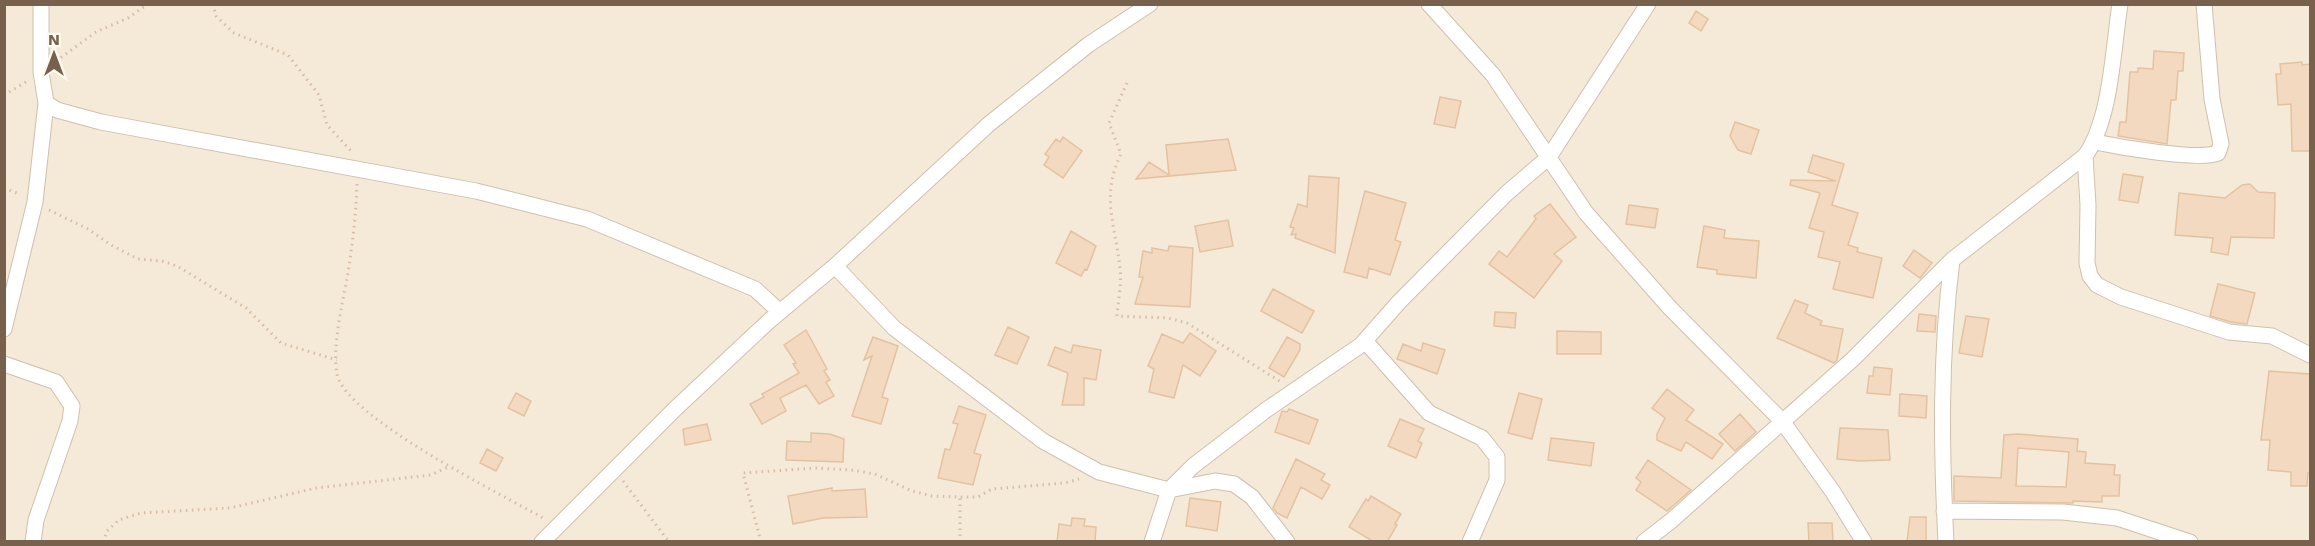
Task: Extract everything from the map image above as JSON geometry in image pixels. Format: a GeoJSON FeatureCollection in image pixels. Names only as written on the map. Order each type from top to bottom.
{"type":"FeatureCollection","features":[{"type":"Feature","properties":{"kind":"street"},"geometry":{"type":"LineString","coordinates":[[4,329],[35,202],[46,103],[41,72],[41,4]]}},
{"type":"Feature","properties":{"kind":"street"},"geometry":{"type":"LineString","coordinates":[[542,542],[693,392],[780,312],[835,266],[989,124],[1088,45],[1150,4]]}},
{"type":"Feature","properties":{"kind":"street"},"geometry":{"type":"LineString","coordinates":[[1429,4],[1493,75],[1586,213],[1663,300],[1782,421],[1833,492],[1864,542]]}},
{"type":"Feature","properties":{"kind":"street"},"geometry":{"type":"LineString","coordinates":[[1152,542],[1169,490],[1193,466],[1221,443],[1365,341],[1399,302],[1507,193],[1549,157],[1648,4]]}},
{"type":"Feature","properties":{"kind":"street"},"geometry":{"type":"LineString","coordinates":[[1644,542],[1672,520],[1853,359],[1952,260],[2085,156],[2095,142],[2104,109],[2120,4]]}},
{"type":"Feature","properties":{"kind":"street"},"geometry":{"type":"LineString","coordinates":[[2095,142],[2174,154],[2212,156],[2218,153],[2221,144],[2212,99],[2205,40],[2204,4]]}},
{"type":"Feature","properties":{"kind":"street"},"geometry":{"type":"LineString","coordinates":[[46,103],[57,110],[101,122],[476,191],[587,219],[755,289],[780,312]]}},
{"type":"Feature","properties":{"kind":"street"},"geometry":{"type":"LineString","coordinates":[[2085,156],[2088,204],[2087,263],[2090,276],[2097,285],[2121,297],[2229,332],[2272,336],[2310,355]]}},
{"type":"Feature","properties":{"kind":"street"},"geometry":{"type":"LineString","coordinates":[[1946,542],[1941,394],[1952,260]]}},
{"type":"Feature","properties":{"kind":"street"},"geometry":{"type":"LineString","coordinates":[[835,266],[894,328],[1043,441],[1099,472],[1169,490],[1215,481],[1234,484],[1252,496],[1287,542]]}},
{"type":"Feature","properties":{"kind":"street"},"geometry":{"type":"LineString","coordinates":[[1365,341],[1429,413],[1482,438],[1497,457],[1497,480],[1470,542]]}},
{"type":"Feature","properties":{"kind":"street"},"geometry":{"type":"LineString","coordinates":[[4,364],[56,382],[72,406],[70,421],[36,520],[33,542]]}},
{"type":"Feature","properties":{"kind":"street"},"geometry":{"type":"LineString","coordinates":[[1944,511],[2063,512],[2116,518],[2190,542]]}},
{"type":"Feature","properties":{"kind":"path"},"geometry":{"type":"LineString","coordinates":[[4,95],[41,72],[96,32],[129,18],[148,4]]}},
{"type":"Feature","properties":{"kind":"path"},"geometry":{"type":"LineString","coordinates":[[213,4],[216,16],[234,33],[288,55],[319,95],[327,125],[348,145],[355,156],[357,170],[353,238],[338,328],[337,375],[345,392],[385,424],[448,468],[556,526]]}},
{"type":"Feature","properties":{"kind":"path"},"geometry":{"type":"LineString","coordinates":[[1127,83],[1109,123],[1122,154],[1113,171],[1110,211],[1121,271],[1117,316],[1168,318],[1187,323],[1294,390]]}},
{"type":"Feature","properties":{"kind":"path"},"geometry":{"type":"LineString","coordinates":[[4,188],[88,229],[111,245],[138,259],[162,261],[177,266],[246,308],[281,343],[337,360]]}},
{"type":"Feature","properties":{"kind":"path"},"geometry":{"type":"LineString","coordinates":[[103,542],[107,531],[119,520],[141,513],[230,508],[316,488],[431,476],[448,468]]}},
{"type":"Feature","properties":{"kind":"path"},"geometry":{"type":"LineString","coordinates":[[761,542],[743,473],[816,468],[850,470],[875,474],[912,491],[932,496],[978,497],[992,489],[1065,483],[1099,472]]}},
{"type":"Feature","properties":{"kind":"path"},"geometry":{"type":"LineString","coordinates":[[614,469],[669,542]]}},
{"type":"Feature","properties":{"kind":"path"},"geometry":{"type":"LineString","coordinates":[[960,497],[960,542]]}},
{"type":"Feature","properties":{"kind":"shaded area"},"geometry":{"type":"Polygon","coordinates":[[[5,5],[2310,5],[2310,541],[5,541],[5,5]]]}},
{"type":"Feature","properties":{"kind":"building"},"geometry":{"type":"Polygon","coordinates":[[[1696,11],[1708,19],[1701,31],[1689,23],[1696,11]]]}},
{"type":"Feature","properties":{"kind":"building"},"geometry":{"type":"Polygon","coordinates":[[[2154,51],[2184,53],[2183,71],[2178,71],[2176,100],[2171,100],[2167,144],[2118,136],[2120,122],[2126,122],[2130,72],[2138,72],[2138,68],[2153,69],[2154,51]]]}},
{"type":"Feature","properties":{"kind":"building"},"geometry":{"type":"Polygon","coordinates":[[[2302,62],[2302,65],[2310,64],[2310,151],[2292,151],[2291,104],[2278,105],[2276,74],[2281,74],[2280,64],[2302,62]]]}},
{"type":"Feature","properties":{"kind":"building"},"geometry":{"type":"Polygon","coordinates":[[[1440,97],[1461,101],[1455,128],[1434,124],[1440,97]]]}},
{"type":"Feature","properties":{"kind":"building"},"geometry":{"type":"Polygon","coordinates":[[[1735,122],[1759,130],[1751,154],[1738,150],[1730,136],[1735,122]]]}},
{"type":"Feature","properties":{"kind":"building"},"geometry":{"type":"Polygon","coordinates":[[[1063,137],[1082,151],[1063,178],[1044,165],[1049,157],[1045,154],[1056,139],[1060,142],[1063,137]]]}},
{"type":"Feature","properties":{"kind":"building"},"geometry":{"type":"Polygon","coordinates":[[[1228,139],[1236,170],[1136,179],[1149,162],[1169,175],[1166,145],[1228,139]]]}},
{"type":"Feature","properties":{"kind":"building"},"geometry":{"type":"Polygon","coordinates":[[[1813,155],[1844,164],[1832,205],[1858,213],[1848,245],[1858,248],[1857,252],[1882,258],[1873,298],[1833,289],[1840,262],[1818,257],[1824,232],[1809,228],[1820,193],[1790,185],[1791,180],[1836,181],[1808,172],[1813,155]]]}},
{"type":"Feature","properties":{"kind":"building"},"geometry":{"type":"Polygon","coordinates":[[[2123,174],[2143,177],[2138,203],[2119,200],[2123,174]]]}},
{"type":"Feature","properties":{"kind":"building"},"geometry":{"type":"Polygon","coordinates":[[[1309,176],[1339,178],[1335,253],[1295,238],[1296,234],[1291,235],[1294,228],[1290,227],[1298,204],[1307,207],[1309,176]]]}},
{"type":"Feature","properties":{"kind":"building"},"geometry":{"type":"Polygon","coordinates":[[[2250,184],[2258,192],[2275,193],[2274,238],[2231,237],[2228,255],[2211,252],[2213,238],[2175,235],[2179,193],[2225,198],[2242,185],[2250,184]]]}},
{"type":"Feature","properties":{"kind":"building"},"geometry":{"type":"Polygon","coordinates":[[[1365,191],[1406,203],[1395,240],[1401,242],[1390,275],[1369,268],[1367,278],[1344,272],[1365,191]]]}},
{"type":"Feature","properties":{"kind":"building"},"geometry":{"type":"Polygon","coordinates":[[[1550,204],[1576,237],[1554,254],[1562,261],[1534,298],[1489,264],[1499,251],[1507,257],[1536,219],[1534,216],[1550,204]]]}},
{"type":"Feature","properties":{"kind":"building"},"geometry":{"type":"Polygon","coordinates":[[[1629,205],[1658,209],[1655,228],[1626,224],[1629,205]]]}},
{"type":"Feature","properties":{"kind":"building"},"geometry":{"type":"Polygon","coordinates":[[[1228,220],[1233,246],[1200,252],[1195,226],[1228,220]]]}},
{"type":"Feature","properties":{"kind":"building"},"geometry":{"type":"Polygon","coordinates":[[[1704,226],[1725,230],[1724,238],[1759,241],[1756,278],[1717,274],[1717,270],[1697,267],[1704,226]]]}},
{"type":"Feature","properties":{"kind":"building"},"geometry":{"type":"Polygon","coordinates":[[[1071,231],[1096,246],[1087,270],[1085,269],[1081,276],[1056,263],[1071,231]]]}},
{"type":"Feature","properties":{"kind":"building"},"geometry":{"type":"Polygon","coordinates":[[[1169,246],[1193,248],[1190,307],[1135,304],[1143,277],[1139,277],[1143,251],[1152,253],[1152,248],[1168,251],[1169,246]]]}},
{"type":"Feature","properties":{"kind":"building"},"geometry":{"type":"Polygon","coordinates":[[[1914,250],[1932,263],[1920,278],[1903,266],[1914,250]]]}},
{"type":"Feature","properties":{"kind":"building"},"geometry":{"type":"Polygon","coordinates":[[[2218,284],[2255,293],[2247,324],[2210,316],[2218,284]]]}},
{"type":"Feature","properties":{"kind":"building"},"geometry":{"type":"Polygon","coordinates":[[[1273,289],[1314,311],[1302,333],[1261,311],[1273,289]]]}},
{"type":"Feature","properties":{"kind":"building"},"geometry":{"type":"Polygon","coordinates":[[[1795,300],[1808,305],[1805,313],[1822,321],[1820,325],[1843,329],[1837,360],[1834,363],[1777,338],[1795,300]]]}},
{"type":"Feature","properties":{"kind":"building"},"geometry":{"type":"Polygon","coordinates":[[[1495,312],[1516,313],[1515,328],[1494,326],[1495,312]]]}},
{"type":"Feature","properties":{"kind":"building"},"geometry":{"type":"Polygon","coordinates":[[[1919,314],[1936,316],[1935,332],[1917,331],[1919,314]]]}},
{"type":"Feature","properties":{"kind":"building"},"geometry":{"type":"Polygon","coordinates":[[[1966,316],[1989,319],[1982,357],[1959,353],[1966,316]]]}},
{"type":"Feature","properties":{"kind":"building"},"geometry":{"type":"Polygon","coordinates":[[[1008,327],[1029,337],[1017,364],[995,355],[1008,327]]]}},
{"type":"Feature","properties":{"kind":"building"},"geometry":{"type":"Polygon","coordinates":[[[806,330],[827,369],[824,371],[830,380],[826,382],[834,396],[819,404],[806,385],[780,398],[786,411],[762,424],[750,404],[764,397],[762,394],[799,373],[793,364],[796,363],[784,345],[806,330]]]}},
{"type":"Feature","properties":{"kind":"building"},"geometry":{"type":"Polygon","coordinates":[[[1557,331],[1601,332],[1601,354],[1557,354],[1557,331]]]}},
{"type":"Feature","properties":{"kind":"building"},"geometry":{"type":"Polygon","coordinates":[[[1190,333],[1216,351],[1200,376],[1183,365],[1174,398],[1149,392],[1154,369],[1148,366],[1162,334],[1183,343],[1190,333]]]}},
{"type":"Feature","properties":{"kind":"building"},"geometry":{"type":"Polygon","coordinates":[[[873,337],[898,346],[882,397],[888,399],[881,424],[852,416],[872,356],[864,360],[873,337]]]}},
{"type":"Feature","properties":{"kind":"building"},"geometry":{"type":"Polygon","coordinates":[[[1287,337],[1300,344],[1300,350],[1284,377],[1269,368],[1287,337]]]}},
{"type":"Feature","properties":{"kind":"building"},"geometry":{"type":"Polygon","coordinates":[[[1423,343],[1445,350],[1437,374],[1397,359],[1403,344],[1421,351],[1423,343]]]}},
{"type":"Feature","properties":{"kind":"building"},"geometry":{"type":"Polygon","coordinates":[[[1073,345],[1101,350],[1096,380],[1084,378],[1084,405],[1062,405],[1068,373],[1048,365],[1055,347],[1071,353],[1073,345]]]}},
{"type":"Feature","properties":{"kind":"building"},"geometry":{"type":"Polygon","coordinates":[[[1874,367],[1892,369],[1890,395],[1867,393],[1869,376],[1873,376],[1874,367]]]}},
{"type":"Feature","properties":{"kind":"building"},"geometry":{"type":"Polygon","coordinates":[[[2269,371],[2310,374],[2310,473],[2308,473],[2307,486],[2291,486],[2291,472],[2268,470],[2270,440],[2261,440],[2269,371]]]}},
{"type":"Feature","properties":{"kind":"building"},"geometry":{"type":"Polygon","coordinates":[[[1667,389],[1694,410],[1686,420],[1723,444],[1712,459],[1686,442],[1681,451],[1657,440],[1657,434],[1665,418],[1652,408],[1667,389]]]}},
{"type":"Feature","properties":{"kind":"building"},"geometry":{"type":"Polygon","coordinates":[[[516,393],[531,401],[524,416],[508,408],[516,393]]]}},
{"type":"Feature","properties":{"kind":"building"},"geometry":{"type":"Polygon","coordinates":[[[1519,393],[1542,399],[1532,439],[1508,433],[1519,393]]]}},
{"type":"Feature","properties":{"kind":"building"},"geometry":{"type":"Polygon","coordinates":[[[1900,394],[1927,396],[1926,418],[1899,416],[1900,394]]]}},
{"type":"Feature","properties":{"kind":"building"},"geometry":{"type":"Polygon","coordinates":[[[959,406],[986,415],[974,453],[981,455],[973,485],[938,478],[945,449],[950,450],[958,424],[953,423],[959,406]]]}},
{"type":"Feature","properties":{"kind":"building"},"geometry":{"type":"Polygon","coordinates":[[[1289,409],[1318,420],[1309,444],[1275,432],[1282,411],[1287,412],[1289,409]]]}},
{"type":"Feature","properties":{"kind":"building"},"geometry":{"type":"Polygon","coordinates":[[[1740,414],[1756,432],[1735,451],[1719,434],[1740,414]]]}},
{"type":"Feature","properties":{"kind":"building"},"geometry":{"type":"Polygon","coordinates":[[[1400,419],[1424,429],[1418,441],[1422,443],[1416,458],[1388,446],[1400,419]]]}},
{"type":"Feature","properties":{"kind":"building"},"geometry":{"type":"Polygon","coordinates":[[[707,424],[711,440],[685,445],[683,429],[707,424]]]}},
{"type":"Feature","properties":{"kind":"building"},"geometry":{"type":"Polygon","coordinates":[[[1840,428],[1888,430],[1890,460],[1837,459],[1840,428]]]}},
{"type":"Feature","properties":{"kind":"building"},"geometry":{"type":"Polygon","coordinates":[[[811,433],[830,434],[844,439],[843,462],[786,460],[787,441],[811,442],[811,433]]]}},
{"type":"Feature","properties":{"kind":"building"},"geometry":{"type":"Polygon","coordinates":[[[2004,435],[2078,439],[2077,451],[2086,452],[2085,463],[2115,465],[2114,475],[2120,475],[2119,496],[2102,496],[2102,502],[2073,501],[2073,503],[1954,501],[1954,476],[2001,478],[2004,435]],[[2018,448],[2016,486],[2066,487],[2069,452],[2018,448]]]}},
{"type":"Feature","properties":{"kind":"building"},"geometry":{"type":"Polygon","coordinates":[[[1551,438],[1594,443],[1591,466],[1548,460],[1551,438]]]}},
{"type":"Feature","properties":{"kind":"building"},"geometry":{"type":"Polygon","coordinates":[[[487,449],[503,458],[496,471],[480,463],[487,449]]]}},
{"type":"Feature","properties":{"kind":"building"},"geometry":{"type":"Polygon","coordinates":[[[1296,459],[1325,474],[1321,480],[1330,485],[1322,499],[1301,487],[1287,518],[1273,508],[1296,459]]]}},
{"type":"Feature","properties":{"kind":"building"},"geometry":{"type":"Polygon","coordinates":[[[1648,460],[1691,490],[1667,511],[1636,490],[1641,482],[1636,478],[1648,460]]]}},
{"type":"Feature","properties":{"kind":"building"},"geometry":{"type":"Polygon","coordinates":[[[832,488],[832,491],[865,489],[867,517],[823,518],[793,524],[788,496],[832,488]]]}},
{"type":"Feature","properties":{"kind":"building"},"geometry":{"type":"Polygon","coordinates":[[[1371,496],[1401,514],[1387,542],[1374,542],[1349,527],[1366,499],[1368,501],[1371,496]]]}},
{"type":"Feature","properties":{"kind":"building"},"geometry":{"type":"Polygon","coordinates":[[[1190,498],[1221,502],[1217,531],[1186,526],[1190,498]]]}},
{"type":"Feature","properties":{"kind":"building"},"geometry":{"type":"Polygon","coordinates":[[[1910,517],[1926,517],[1926,542],[1907,542],[1910,517]]]}},
{"type":"Feature","properties":{"kind":"building"},"geometry":{"type":"Polygon","coordinates":[[[1072,518],[1085,519],[1084,526],[1096,527],[1095,542],[1057,542],[1059,524],[1071,526],[1072,518]]]}},
{"type":"Feature","properties":{"kind":"building"},"geometry":{"type":"Polygon","coordinates":[[[1808,523],[1832,523],[1833,542],[1809,542],[1808,523]]]}}]}
